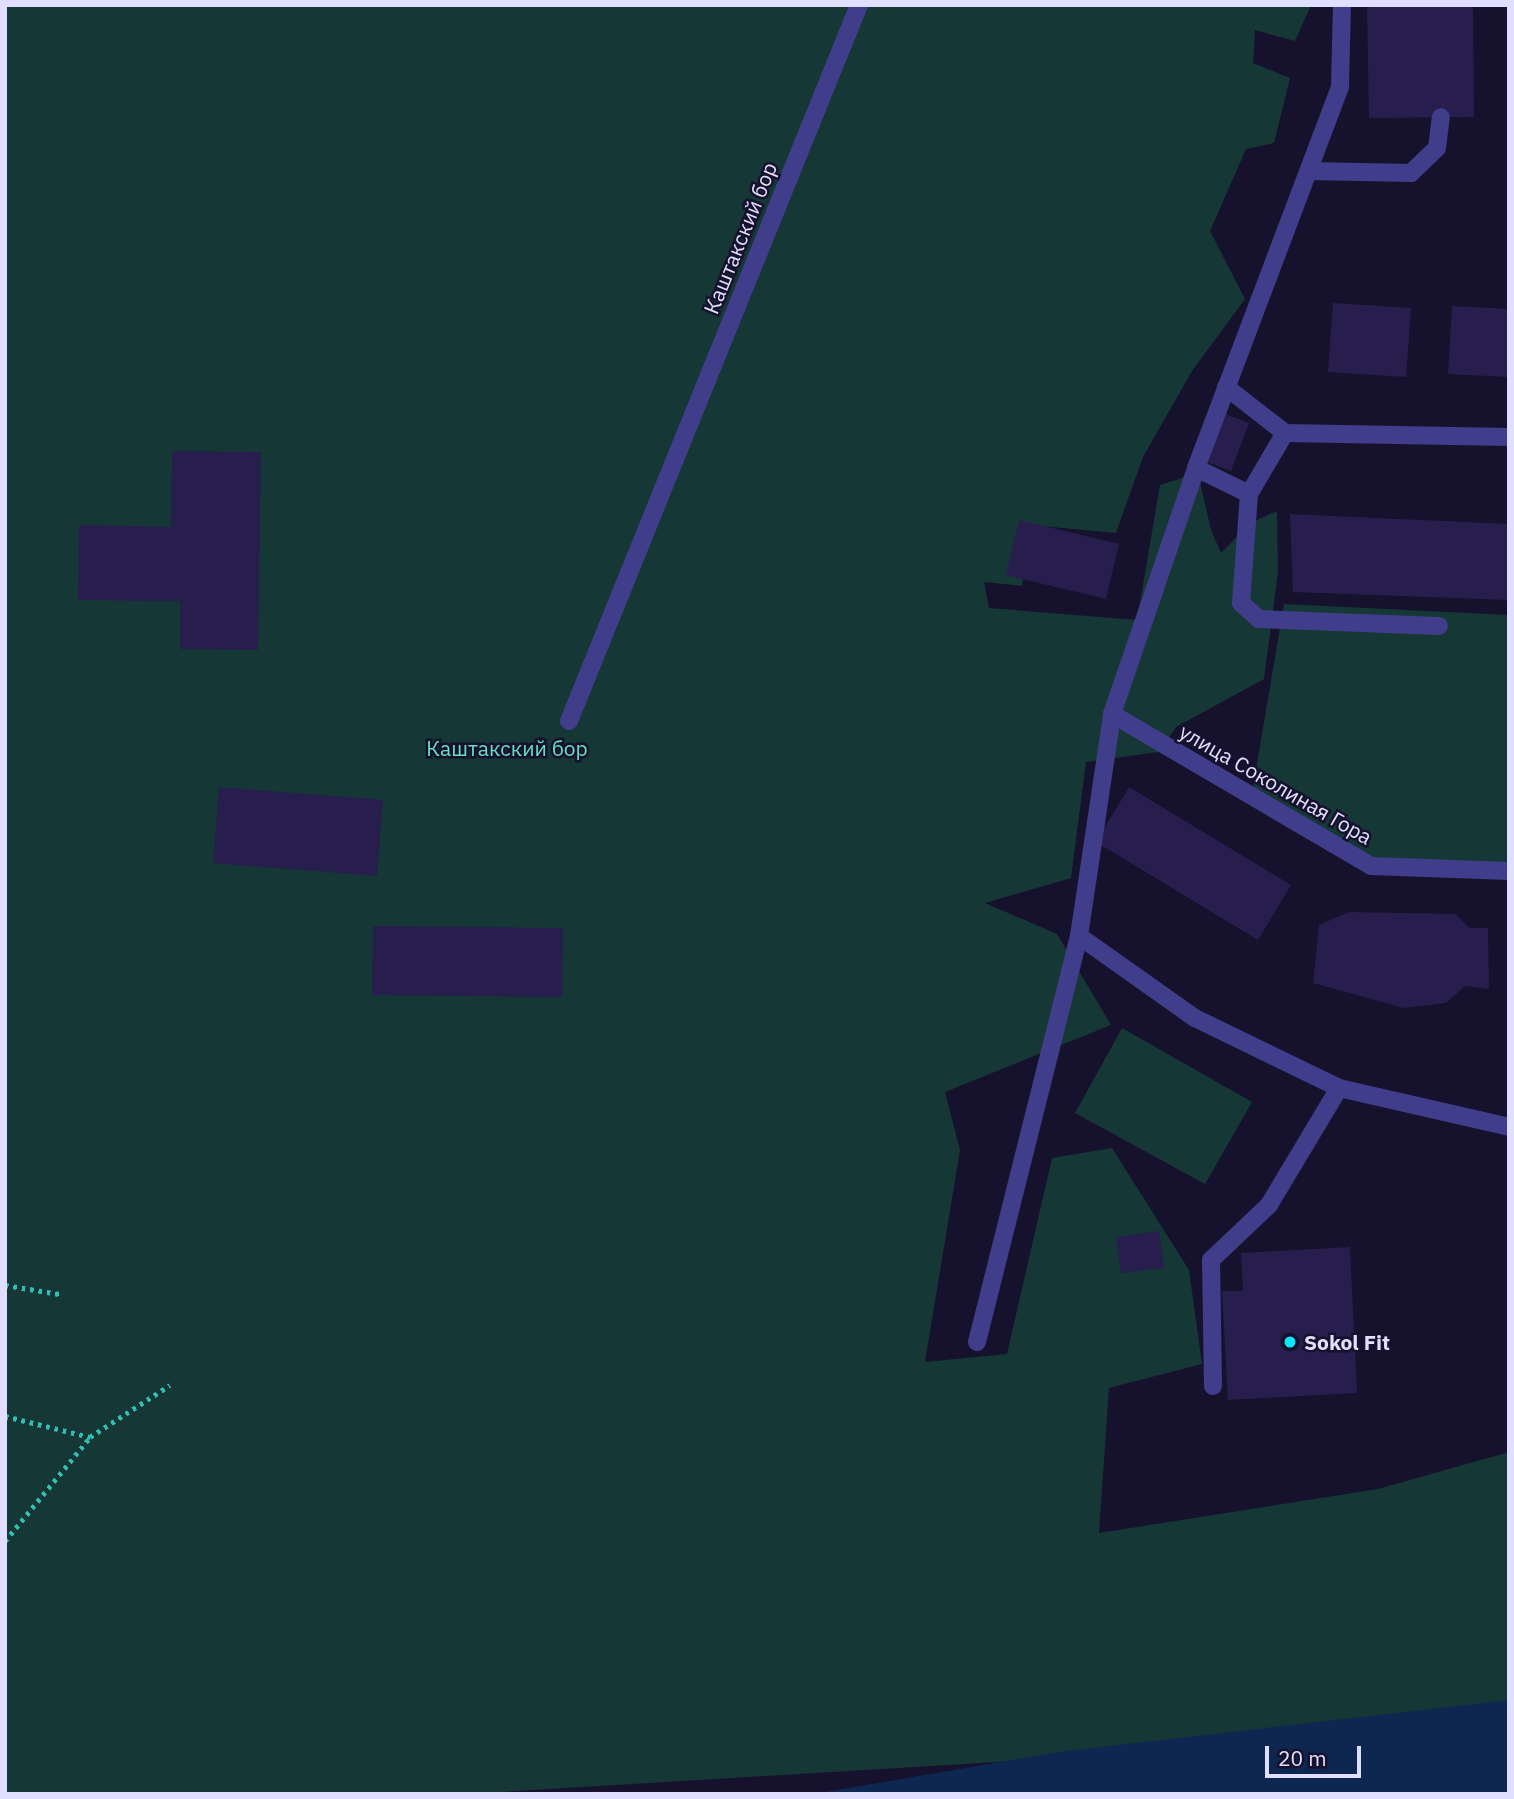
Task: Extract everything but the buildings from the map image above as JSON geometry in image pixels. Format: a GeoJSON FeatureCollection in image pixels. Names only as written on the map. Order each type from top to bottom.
{"type":"FeatureCollection","features":[{"type":"Feature","properties":{"kind":"street","name":"Каштакский бор"},"geometry":{"type":"LineString","coordinates":[[569,720],[859,5]]}},
{"type":"Feature","properties":{"kind":"street"},"geometry":{"type":"LineString","coordinates":[[976,1342],[1079,936],[1112,714],[1196,468],[1340,86],[1342,5]]}},
{"type":"Feature","properties":{"kind":"street"},"geometry":{"type":"LineString","coordinates":[[1309,171],[1411,173],[1437,148],[1441,117]]}},
{"type":"Feature","properties":{"kind":"street"},"geometry":{"type":"LineString","coordinates":[[1226,387],[1285,433],[1509,437]]}},
{"type":"Feature","properties":{"kind":"street"},"geometry":{"type":"LineString","coordinates":[[1285,433],[1249,494],[1241,603],[1259,619],[1439,626]]}},
{"type":"Feature","properties":{"kind":"street"},"geometry":{"type":"LineString","coordinates":[[1196,468],[1249,494]]}},
{"type":"Feature","properties":{"kind":"street","name":"улица Соколиная Гора"},"geometry":{"type":"LineString","coordinates":[[1112,714],[1371,866],[1509,871]]}},
{"type":"Feature","properties":{"kind":"street"},"geometry":{"type":"LineString","coordinates":[[1079,936],[1195,1018],[1339,1088],[1509,1127]]}},
{"type":"Feature","properties":{"kind":"street"},"geometry":{"type":"LineString","coordinates":[[1213,1386],[1211,1260],[1269,1205],[1339,1088]]}},
{"type":"Feature","properties":{"kind":"path"},"geometry":{"type":"LineString","coordinates":[[5,1285],[59,1294]]}},
{"type":"Feature","properties":{"kind":"path"},"geometry":{"type":"LineString","coordinates":[[5,1541],[90,1437],[170,1385]]}},
{"type":"Feature","properties":{"kind":"path"},"geometry":{"type":"LineString","coordinates":[[5,1416],[90,1437]]}},
{"type":"Feature","properties":{"kind":"green space","name":"Каштакский бор"},"geometry":{"type":"Polygon","coordinates":[[[5,5],[1311,5],[1295,41],[1255,30],[1253,63],[1290,78],[1274,143],[1246,149],[1210,231],[1245,299],[1192,371],[1143,457],[1116,533],[1031,525],[1022,586],[984,582],[989,608],[1137,620],[1160,485],[1198,473],[1211,530],[1221,553],[1250,523],[1277,511],[1278,572],[1264,679],[1176,727],[1159,752],[1086,762],[1071,878],[985,903],[1057,934],[1111,1025],[945,1092],[960,1150],[925,1362],[1007,1354],[1052,1158],[1112,1148],[1189,1270],[1202,1364],[1109,1388],[1099,1533],[1378,1489],[1509,1452],[1509,1731],[467,1794],[5,1794],[5,5]]]}},
{"type":"Feature","properties":{"kind":"green space"},"geometry":{"type":"Polygon","coordinates":[[[1284,604],[1509,615],[1509,863],[1373,858],[1253,787],[1284,604]]]}},
{"type":"Feature","properties":{"kind":"green space"},"geometry":{"type":"Polygon","coordinates":[[[1122,1028],[1252,1102],[1205,1184],[1075,1113],[1122,1028]]]}},
{"type":"Feature","properties":{"kind":"water"},"geometry":{"type":"Polygon","coordinates":[[[1509,1700],[1509,1794],[814,1794],[1058,1752],[1509,1700]]]}},
{"type":"Feature","properties":{"kind":"place","name":"Sokol Fit"},"geometry":{"type":"Point","coordinates":[1290,1342]}}]}
